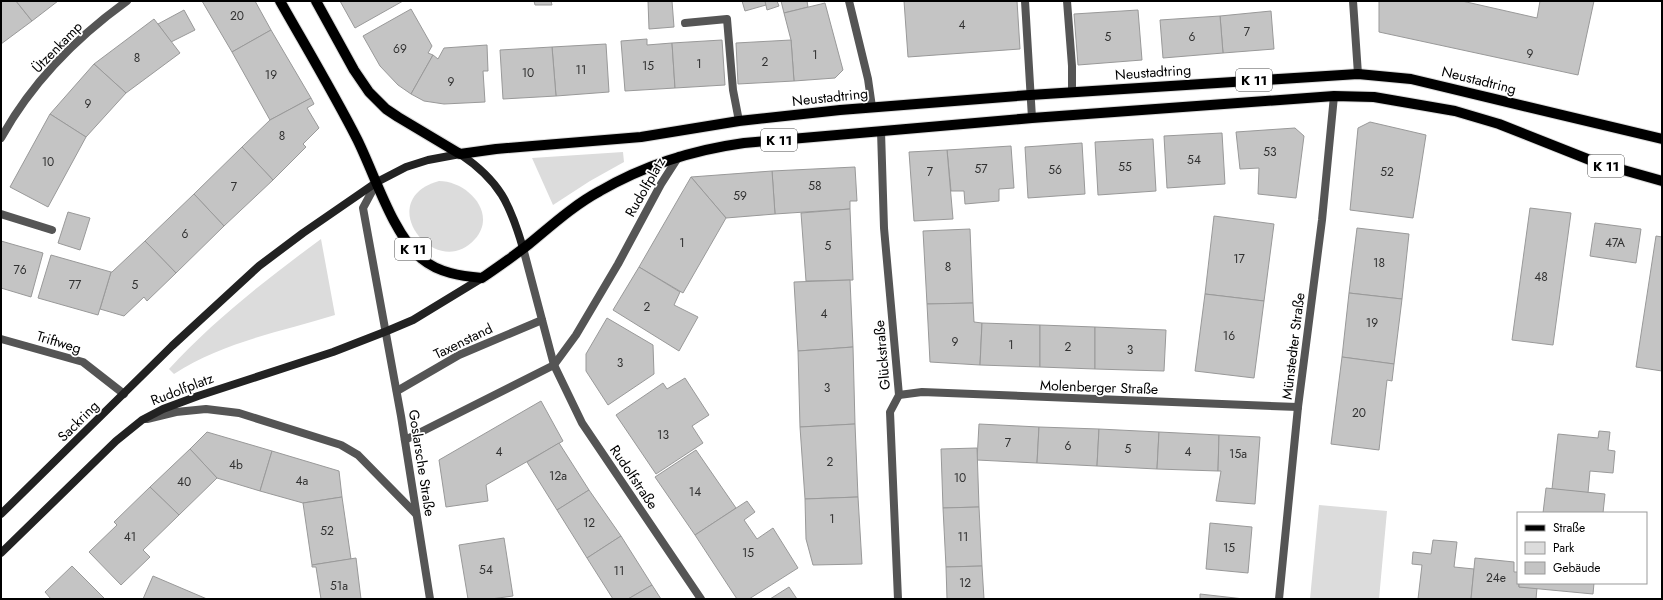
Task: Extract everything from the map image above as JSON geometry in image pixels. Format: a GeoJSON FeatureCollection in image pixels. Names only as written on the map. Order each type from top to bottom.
{"type":"FeatureCollection","features":[{"type":"Feature","properties":{"kind":"main road","name":"K 11"},"geometry":{"type":"LineString","coordinates":[[280,1],[343,113],[377,182],[399,232],[422,258],[443,271],[462,276],[482,278]]}},
{"type":"Feature","properties":{"kind":"main road"},"geometry":{"type":"LineString","coordinates":[[316,1],[354,70],[369,92],[386,108],[479,167],[502,194],[513,214],[524,248]]}},
{"type":"Feature","properties":{"kind":"main road","name":"Neustadtring"},"geometry":{"type":"LineString","coordinates":[[460,154],[496,149],[641,137],[738,121],[872,107],[1030,94],[1358,74],[1411,79],[1662,139]]}},
{"type":"Feature","properties":{"kind":"main road","name":"K 11"},"geometry":{"type":"LineString","coordinates":[[679,156],[711,148],[744,143],[1032,118],[1334,96],[1374,97],[1414,103],[1461,113],[1499,124],[1595,162],[1662,181]]}},
{"type":"Feature","properties":{"kind":"main road"},"geometry":{"type":"LineString","coordinates":[[377,182],[406,167],[428,160],[460,154]]}},
{"type":"Feature","properties":{"kind":"main road","name":"Rudolfplatz"},"geometry":{"type":"LineString","coordinates":[[142,420],[163,409],[198,396],[333,352],[413,320],[482,278],[524,248],[575,207],[599,191],[643,169],[679,156]]}},
{"type":"Feature","properties":{"kind":"main road","name":"Sackring"},"geometry":{"type":"LineString","coordinates":[[1,514],[172,346],[259,266],[303,233],[377,182]]}},
{"type":"Feature","properties":{"kind":"main road"},"geometry":{"type":"LineString","coordinates":[[1,553],[116,441],[142,420]]}},
{"type":"Feature","properties":{"kind":"street","name":"Ützenkamp"},"geometry":{"type":"LineString","coordinates":[[1,138],[9,124],[56,64],[106,16],[127,1]]}},
{"type":"Feature","properties":{"kind":"street"},"geometry":{"type":"LineString","coordinates":[[849,1],[868,79],[872,107]]}},
{"type":"Feature","properties":{"kind":"street"},"geometry":{"type":"LineString","coordinates":[[1025,1],[1032,118]]}},
{"type":"Feature","properties":{"kind":"street"},"geometry":{"type":"LineString","coordinates":[[1067,1],[1072,66],[1072,92]]}},
{"type":"Feature","properties":{"kind":"street"},"geometry":{"type":"LineString","coordinates":[[1353,1],[1358,74]]}},
{"type":"Feature","properties":{"kind":"street"},"geometry":{"type":"LineString","coordinates":[[685,23],[727,19],[733,90],[738,121]]}},
{"type":"Feature","properties":{"kind":"street","name":"Münstedter Straße"},"geometry":{"type":"LineString","coordinates":[[1279,599],[1298,407],[1322,220],[1334,96]]}},
{"type":"Feature","properties":{"kind":"street","name":"Glückstraße"},"geometry":{"type":"LineString","coordinates":[[881,131],[884,228],[899,395],[890,412],[898,599]]}},
{"type":"Feature","properties":{"kind":"street","name":"Rudolfplatz"},"geometry":{"type":"LineString","coordinates":[[405,440],[554,366],[576,335],[618,264],[661,184],[679,156]]}},
{"type":"Feature","properties":{"kind":"street"},"geometry":{"type":"LineString","coordinates":[[377,182],[363,208],[374,278],[387,331]]}},
{"type":"Feature","properties":{"kind":"street"},"geometry":{"type":"LineString","coordinates":[[1,214],[52,230]]}},
{"type":"Feature","properties":{"kind":"street"},"geometry":{"type":"LineString","coordinates":[[524,248],[554,366]]}},
{"type":"Feature","properties":{"kind":"street","name":"Taxenstand"},"geometry":{"type":"LineString","coordinates":[[397,391],[459,355],[542,320]]}},
{"type":"Feature","properties":{"kind":"street","name":"Goslarsche Straße"},"geometry":{"type":"LineString","coordinates":[[387,331],[430,599]]}},
{"type":"Feature","properties":{"kind":"street","name":"Triftweg"},"geometry":{"type":"LineString","coordinates":[[1,339],[82,362],[124,394]]}},
{"type":"Feature","properties":{"kind":"street","name":"Rudolfstraße"},"geometry":{"type":"LineString","coordinates":[[554,366],[582,423],[701,599]]}},
{"type":"Feature","properties":{"kind":"street","name":"Molenberger Straße"},"geometry":{"type":"LineString","coordinates":[[899,395],[922,392],[1298,407]]}},
{"type":"Feature","properties":{"kind":"street","name":"Rudolfplatz"},"geometry":{"type":"LineString","coordinates":[[142,420],[176,412],[206,409],[239,413],[341,445],[358,454],[416,514]]}},
{"type":"Feature","properties":{"kind":"green space"},"geometry":{"type":"Polygon","coordinates":[[[623,152],[624,162],[590,181],[553,205],[532,158],[623,152]]]}},
{"type":"Feature","properties":{"kind":"green space"},"geometry":{"type":"Polygon","coordinates":[[[439,181],[450,182],[469,192],[481,209],[483,219],[481,229],[475,239],[459,250],[443,251],[429,245],[417,234],[410,219],[410,204],[419,191],[439,181]]]}},
{"type":"Feature","properties":{"kind":"green space"},"geometry":{"type":"Polygon","coordinates":[[[321,239],[335,315],[232,346],[193,363],[174,374],[169,369],[186,351],[242,300],[321,239]]]}},
{"type":"Feature","properties":{"kind":"green space"},"geometry":{"type":"Polygon","coordinates":[[[1319,505],[1387,511],[1379,599],[1310,599],[1319,505]]]}},
{"type":"Feature","properties":{"kind":"building"},"geometry":{"type":"Polygon","coordinates":[[[1,1],[16,1],[32,21],[1,44],[1,1]]]}},
{"type":"Feature","properties":{"kind":"building"},"geometry":{"type":"Polygon","coordinates":[[[16,1],[58,1],[32,21],[16,1]]]}},
{"type":"Feature","properties":{"kind":"building"},"geometry":{"type":"Polygon","coordinates":[[[202,1],[255,1],[271,30],[232,52],[202,1]]]}},
{"type":"Feature","properties":{"kind":"building"},"geometry":{"type":"Polygon","coordinates":[[[340,1],[403,1],[355,28],[340,1]]]}},
{"type":"Feature","properties":{"kind":"building"},"geometry":{"type":"Polygon","coordinates":[[[534,1],[551,1],[552,5],[535,5],[534,1]]]}},
{"type":"Feature","properties":{"kind":"building"},"geometry":{"type":"Polygon","coordinates":[[[648,1],[672,1],[674,27],[649,29],[648,1]]]}},
{"type":"Feature","properties":{"kind":"building"},"geometry":{"type":"Polygon","coordinates":[[[742,1],[765,1],[766,5],[745,11],[742,1]]]}},
{"type":"Feature","properties":{"kind":"building"},"geometry":{"type":"Polygon","coordinates":[[[765,1],[777,1],[779,6],[767,10],[765,1]]]}},
{"type":"Feature","properties":{"kind":"building"},"geometry":{"type":"Polygon","coordinates":[[[781,1],[807,1],[808,7],[784,13],[781,1]]]}},
{"type":"Feature","properties":{"kind":"building"},"geometry":{"type":"Polygon","coordinates":[[[904,1],[1017,1],[1020,49],[908,57],[904,1]]]}},
{"type":"Feature","properties":{"kind":"building"},"geometry":{"type":"Polygon","coordinates":[[[1379,1],[1462,1],[1537,18],[1540,1],[1594,1],[1578,75],[1379,32],[1379,1]]]}},
{"type":"Feature","properties":{"kind":"building"},"geometry":{"type":"Polygon","coordinates":[[[825,3],[843,70],[835,78],[794,81],[791,40],[784,13],[825,3]]]}},
{"type":"Feature","properties":{"kind":"building"},"geometry":{"type":"Polygon","coordinates":[[[411,9],[432,46],[428,53],[433,55],[411,94],[398,85],[380,66],[363,36],[411,9]]]}},
{"type":"Feature","properties":{"kind":"building"},"geometry":{"type":"Polygon","coordinates":[[[184,10],[195,30],[171,42],[158,24],[184,10]]]}},
{"type":"Feature","properties":{"kind":"building"},"geometry":{"type":"Polygon","coordinates":[[[1138,10],[1142,60],[1078,65],[1074,14],[1138,10]]]}},
{"type":"Feature","properties":{"kind":"building"},"geometry":{"type":"Polygon","coordinates":[[[1271,11],[1274,49],[1223,53],[1220,16],[1271,11]]]}},
{"type":"Feature","properties":{"kind":"building"},"geometry":{"type":"Polygon","coordinates":[[[1220,16],[1223,53],[1163,58],[1160,20],[1220,16]]]}},
{"type":"Feature","properties":{"kind":"building"},"geometry":{"type":"Polygon","coordinates":[[[154,19],[180,53],[126,93],[94,64],[154,19]]]}},
{"type":"Feature","properties":{"kind":"building"},"geometry":{"type":"Polygon","coordinates":[[[271,30],[311,98],[270,120],[232,52],[271,30]]]}},
{"type":"Feature","properties":{"kind":"building"},"geometry":{"type":"Polygon","coordinates":[[[647,39],[647,45],[672,43],[675,88],[625,91],[621,41],[647,39]]]}},
{"type":"Feature","properties":{"kind":"building"},"geometry":{"type":"Polygon","coordinates":[[[722,40],[725,85],[675,88],[672,43],[722,40]]]}},
{"type":"Feature","properties":{"kind":"building"},"geometry":{"type":"Polygon","coordinates":[[[791,40],[794,81],[738,84],[736,43],[791,40]]]}},
{"type":"Feature","properties":{"kind":"building"},"geometry":{"type":"Polygon","coordinates":[[[606,44],[609,92],[556,96],[552,47],[606,44]]]}},
{"type":"Feature","properties":{"kind":"building"},"geometry":{"type":"Polygon","coordinates":[[[487,45],[488,71],[483,71],[485,102],[444,104],[424,101],[411,94],[433,55],[438,59],[444,48],[487,45]]]}},
{"type":"Feature","properties":{"kind":"building"},"geometry":{"type":"Polygon","coordinates":[[[552,47],[556,96],[503,99],[500,50],[552,47]]]}},
{"type":"Feature","properties":{"kind":"building"},"geometry":{"type":"Polygon","coordinates":[[[94,64],[126,93],[86,137],[50,114],[94,64]]]}},
{"type":"Feature","properties":{"kind":"building"},"geometry":{"type":"Polygon","coordinates":[[[311,98],[314,104],[307,108],[319,128],[303,144],[306,147],[273,180],[242,147],[270,120],[311,98]]]}},
{"type":"Feature","properties":{"kind":"building"},"geometry":{"type":"Polygon","coordinates":[[[50,114],[86,137],[48,207],[10,187],[50,114]]]}},
{"type":"Feature","properties":{"kind":"building"},"geometry":{"type":"Polygon","coordinates":[[[1370,122],[1426,135],[1413,218],[1350,210],[1358,128],[1370,122]]]}},
{"type":"Feature","properties":{"kind":"building"},"geometry":{"type":"Polygon","coordinates":[[[1295,128],[1304,136],[1296,198],[1258,194],[1259,168],[1240,169],[1236,132],[1295,128]]]}},
{"type":"Feature","properties":{"kind":"building"},"geometry":{"type":"Polygon","coordinates":[[[1222,133],[1225,184],[1167,188],[1164,136],[1222,133]]]}},
{"type":"Feature","properties":{"kind":"building"},"geometry":{"type":"Polygon","coordinates":[[[1153,139],[1156,191],[1098,195],[1095,142],[1153,139]]]}},
{"type":"Feature","properties":{"kind":"building"},"geometry":{"type":"Polygon","coordinates":[[[1082,143],[1085,194],[1028,198],[1025,147],[1082,143]]]}},
{"type":"Feature","properties":{"kind":"building"},"geometry":{"type":"Polygon","coordinates":[[[1011,146],[1014,188],[999,189],[999,201],[965,204],[964,191],[951,191],[947,150],[1011,146]]]}},
{"type":"Feature","properties":{"kind":"building"},"geometry":{"type":"Polygon","coordinates":[[[242,147],[273,180],[224,226],[194,194],[242,147]]]}},
{"type":"Feature","properties":{"kind":"building"},"geometry":{"type":"Polygon","coordinates":[[[947,150],[953,219],[914,221],[909,152],[947,150]]]}},
{"type":"Feature","properties":{"kind":"building"},"geometry":{"type":"Polygon","coordinates":[[[855,167],[857,201],[850,201],[850,209],[775,214],[772,171],[855,167]]]}},
{"type":"Feature","properties":{"kind":"building"},"geometry":{"type":"Polygon","coordinates":[[[772,171],[775,214],[726,218],[691,177],[772,171]]]}},
{"type":"Feature","properties":{"kind":"building"},"geometry":{"type":"Polygon","coordinates":[[[691,177],[726,218],[683,293],[639,267],[691,177]]]}},
{"type":"Feature","properties":{"kind":"building"},"geometry":{"type":"Polygon","coordinates":[[[194,194],[224,226],[176,273],[145,241],[194,194]]]}},
{"type":"Feature","properties":{"kind":"building"},"geometry":{"type":"Polygon","coordinates":[[[1530,208],[1571,213],[1553,345],[1512,340],[1530,208]]]}},
{"type":"Feature","properties":{"kind":"building"},"geometry":{"type":"Polygon","coordinates":[[[850,209],[853,280],[806,281],[801,213],[850,209]]]}},
{"type":"Feature","properties":{"kind":"building"},"geometry":{"type":"Polygon","coordinates":[[[68,212],[90,218],[80,250],[58,243],[68,212]]]}},
{"type":"Feature","properties":{"kind":"building"},"geometry":{"type":"Polygon","coordinates":[[[1214,216],[1274,224],[1264,301],[1205,294],[1214,216]]]}},
{"type":"Feature","properties":{"kind":"building"},"geometry":{"type":"Polygon","coordinates":[[[1595,223],[1641,229],[1636,263],[1590,256],[1595,223]]]}},
{"type":"Feature","properties":{"kind":"building"},"geometry":{"type":"Polygon","coordinates":[[[1357,228],[1409,234],[1402,299],[1349,293],[1357,228]]]}},
{"type":"Feature","properties":{"kind":"building"},"geometry":{"type":"Polygon","coordinates":[[[970,229],[973,303],[927,304],[923,231],[970,229]]]}},
{"type":"Feature","properties":{"kind":"building"},"geometry":{"type":"Polygon","coordinates":[[[1656,236],[1662,237],[1662,371],[1636,367],[1656,236]]]}},
{"type":"Feature","properties":{"kind":"building"},"geometry":{"type":"Polygon","coordinates":[[[1,241],[43,253],[31,297],[1,288],[1,241]]]}},
{"type":"Feature","properties":{"kind":"building"},"geometry":{"type":"Polygon","coordinates":[[[145,241],[176,273],[147,301],[144,297],[124,316],[100,309],[111,272],[145,241]]]}},
{"type":"Feature","properties":{"kind":"building"},"geometry":{"type":"Polygon","coordinates":[[[51,255],[111,272],[98,315],[38,298],[51,255]]]}},
{"type":"Feature","properties":{"kind":"building"},"geometry":{"type":"Polygon","coordinates":[[[639,267],[680,292],[674,305],[698,317],[679,351],[613,310],[639,267]]]}},
{"type":"Feature","properties":{"kind":"building"},"geometry":{"type":"Polygon","coordinates":[[[850,280],[853,347],[798,351],[794,282],[850,280]]]}},
{"type":"Feature","properties":{"kind":"building"},"geometry":{"type":"Polygon","coordinates":[[[1349,293],[1402,299],[1394,364],[1342,357],[1349,293]]]}},
{"type":"Feature","properties":{"kind":"building"},"geometry":{"type":"Polygon","coordinates":[[[1205,294],[1264,301],[1254,378],[1195,371],[1205,294]]]}},
{"type":"Feature","properties":{"kind":"building"},"geometry":{"type":"Polygon","coordinates":[[[973,303],[974,322],[982,323],[980,365],[930,362],[927,304],[973,303]]]}},
{"type":"Feature","properties":{"kind":"building"},"geometry":{"type":"Polygon","coordinates":[[[607,318],[653,345],[654,374],[608,405],[586,371],[586,354],[607,318]]]}},
{"type":"Feature","properties":{"kind":"building"},"geometry":{"type":"Polygon","coordinates":[[[982,323],[1040,325],[1040,367],[980,365],[982,323]]]}},
{"type":"Feature","properties":{"kind":"building"},"geometry":{"type":"Polygon","coordinates":[[[1040,325],[1095,327],[1095,369],[1040,367],[1040,325]]]}},
{"type":"Feature","properties":{"kind":"building"},"geometry":{"type":"Polygon","coordinates":[[[1095,327],[1166,330],[1164,371],[1095,369],[1095,327]]]}},
{"type":"Feature","properties":{"kind":"building"},"geometry":{"type":"Polygon","coordinates":[[[853,347],[855,424],[800,427],[798,351],[853,347]]]}},
{"type":"Feature","properties":{"kind":"building"},"geometry":{"type":"Polygon","coordinates":[[[1342,357],[1394,364],[1392,381],[1387,380],[1379,450],[1331,444],[1342,357]]]}},
{"type":"Feature","properties":{"kind":"building"},"geometry":{"type":"Polygon","coordinates":[[[685,378],[709,415],[692,426],[703,443],[656,474],[616,415],[663,383],[667,389],[685,378]]]}},
{"type":"Feature","properties":{"kind":"building"},"geometry":{"type":"Polygon","coordinates":[[[541,401],[563,441],[486,485],[488,501],[446,507],[439,460],[541,401]]]}},
{"type":"Feature","properties":{"kind":"building"},"geometry":{"type":"Polygon","coordinates":[[[855,424],[858,497],[805,499],[800,427],[855,424]]]}},
{"type":"Feature","properties":{"kind":"building"},"geometry":{"type":"Polygon","coordinates":[[[979,424],[1039,427],[1037,463],[977,460],[979,424]]]}},
{"type":"Feature","properties":{"kind":"building"},"geometry":{"type":"Polygon","coordinates":[[[1039,427],[1099,429],[1097,466],[1037,463],[1039,427]]]}},
{"type":"Feature","properties":{"kind":"building"},"geometry":{"type":"Polygon","coordinates":[[[1099,429],[1159,432],[1157,469],[1097,466],[1099,429]]]}},
{"type":"Feature","properties":{"kind":"building"},"geometry":{"type":"Polygon","coordinates":[[[1599,431],[1610,432],[1608,450],[1615,451],[1613,473],[1590,471],[1588,493],[1552,489],[1558,434],[1598,438],[1599,431]]]}},
{"type":"Feature","properties":{"kind":"building"},"geometry":{"type":"Polygon","coordinates":[[[207,432],[272,451],[260,491],[217,478],[190,449],[207,432]]]}},
{"type":"Feature","properties":{"kind":"building"},"geometry":{"type":"Polygon","coordinates":[[[1159,432],[1219,435],[1218,471],[1157,469],[1159,432]]]}},
{"type":"Feature","properties":{"kind":"building"},"geometry":{"type":"Polygon","coordinates":[[[1219,435],[1260,437],[1255,504],[1216,501],[1221,471],[1218,471],[1219,435]]]}},
{"type":"Feature","properties":{"kind":"building"},"geometry":{"type":"Polygon","coordinates":[[[559,443],[589,490],[557,510],[527,462],[559,443]]]}},
{"type":"Feature","properties":{"kind":"building"},"geometry":{"type":"Polygon","coordinates":[[[977,448],[979,507],[943,508],[941,449],[977,448]]]}},
{"type":"Feature","properties":{"kind":"building"},"geometry":{"type":"Polygon","coordinates":[[[190,449],[217,478],[179,515],[150,487],[190,449]]]}},
{"type":"Feature","properties":{"kind":"building"},"geometry":{"type":"Polygon","coordinates":[[[696,450],[736,508],[695,535],[655,477],[696,450]]]}},
{"type":"Feature","properties":{"kind":"building"},"geometry":{"type":"Polygon","coordinates":[[[272,451],[339,471],[342,497],[303,503],[260,491],[272,451]]]}},
{"type":"Feature","properties":{"kind":"building"},"geometry":{"type":"Polygon","coordinates":[[[150,487],[179,515],[143,550],[150,557],[121,585],[89,552],[117,525],[114,522],[150,487]]]}},
{"type":"Feature","properties":{"kind":"building"},"geometry":{"type":"Polygon","coordinates":[[[1546,488],[1605,494],[1603,512],[1543,512],[1546,488]]]}},
{"type":"Feature","properties":{"kind":"building"},"geometry":{"type":"Polygon","coordinates":[[[589,490],[621,536],[587,558],[557,510],[589,490]]]}},
{"type":"Feature","properties":{"kind":"building"},"geometry":{"type":"Polygon","coordinates":[[[342,497],[351,559],[312,565],[303,503],[342,497]]]}},
{"type":"Feature","properties":{"kind":"building"},"geometry":{"type":"Polygon","coordinates":[[[858,497],[862,564],[813,565],[806,539],[805,499],[858,497]]]}},
{"type":"Feature","properties":{"kind":"building"},"geometry":{"type":"Polygon","coordinates":[[[747,501],[755,512],[744,520],[757,539],[773,528],[798,568],[749,599],[737,599],[695,535],[747,501]]]}},
{"type":"Feature","properties":{"kind":"building"},"geometry":{"type":"Polygon","coordinates":[[[979,507],[982,566],[946,567],[943,508],[979,507]]]}},
{"type":"Feature","properties":{"kind":"building"},"geometry":{"type":"Polygon","coordinates":[[[1210,523],[1252,527],[1248,573],[1206,569],[1210,523]]]}},
{"type":"Feature","properties":{"kind":"building"},"geometry":{"type":"Polygon","coordinates":[[[621,536],[652,585],[628,599],[613,599],[587,558],[621,536]]]}},
{"type":"Feature","properties":{"kind":"building"},"geometry":{"type":"Polygon","coordinates":[[[504,538],[513,596],[491,599],[468,599],[459,545],[504,538]]]}},
{"type":"Feature","properties":{"kind":"building"},"geometry":{"type":"Polygon","coordinates":[[[1433,540],[1457,542],[1454,567],[1474,569],[1471,599],[1418,599],[1422,565],[1412,564],[1413,552],[1431,554],[1433,540]]]}},
{"type":"Feature","properties":{"kind":"building"},"geometry":{"type":"Polygon","coordinates":[[[356,558],[361,599],[321,599],[316,567],[312,567],[312,565],[356,558]]]}},
{"type":"Feature","properties":{"kind":"building"},"geometry":{"type":"Polygon","coordinates":[[[1475,558],[1514,562],[1514,572],[1517,572],[1517,584],[1519,584],[1519,587],[1537,588],[1536,599],[1471,599],[1475,558]]]}},
{"type":"Feature","properties":{"kind":"building"},"geometry":{"type":"Polygon","coordinates":[[[72,566],[105,599],[51,599],[45,592],[72,566]]]}},
{"type":"Feature","properties":{"kind":"building"},"geometry":{"type":"Polygon","coordinates":[[[982,566],[984,599],[947,599],[946,567],[982,566]]]}},
{"type":"Feature","properties":{"kind":"building"},"geometry":{"type":"Polygon","coordinates":[[[153,576],[207,599],[143,599],[153,576]]]}},
{"type":"Feature","properties":{"kind":"building"},"geometry":{"type":"Polygon","coordinates":[[[1519,584],[1594,584],[1593,594],[1519,587],[1519,584]]]}},
{"type":"Feature","properties":{"kind":"building"},"geometry":{"type":"Polygon","coordinates":[[[652,585],[661,599],[628,599],[652,585]]]}},
{"type":"Feature","properties":{"kind":"building"},"geometry":{"type":"Polygon","coordinates":[[[789,587],[797,599],[770,599],[789,587]]]}},
{"type":"Feature","properties":{"kind":"building"},"geometry":{"type":"Polygon","coordinates":[[[1200,594],[1244,599],[1200,599],[1200,594]]]}}]}
